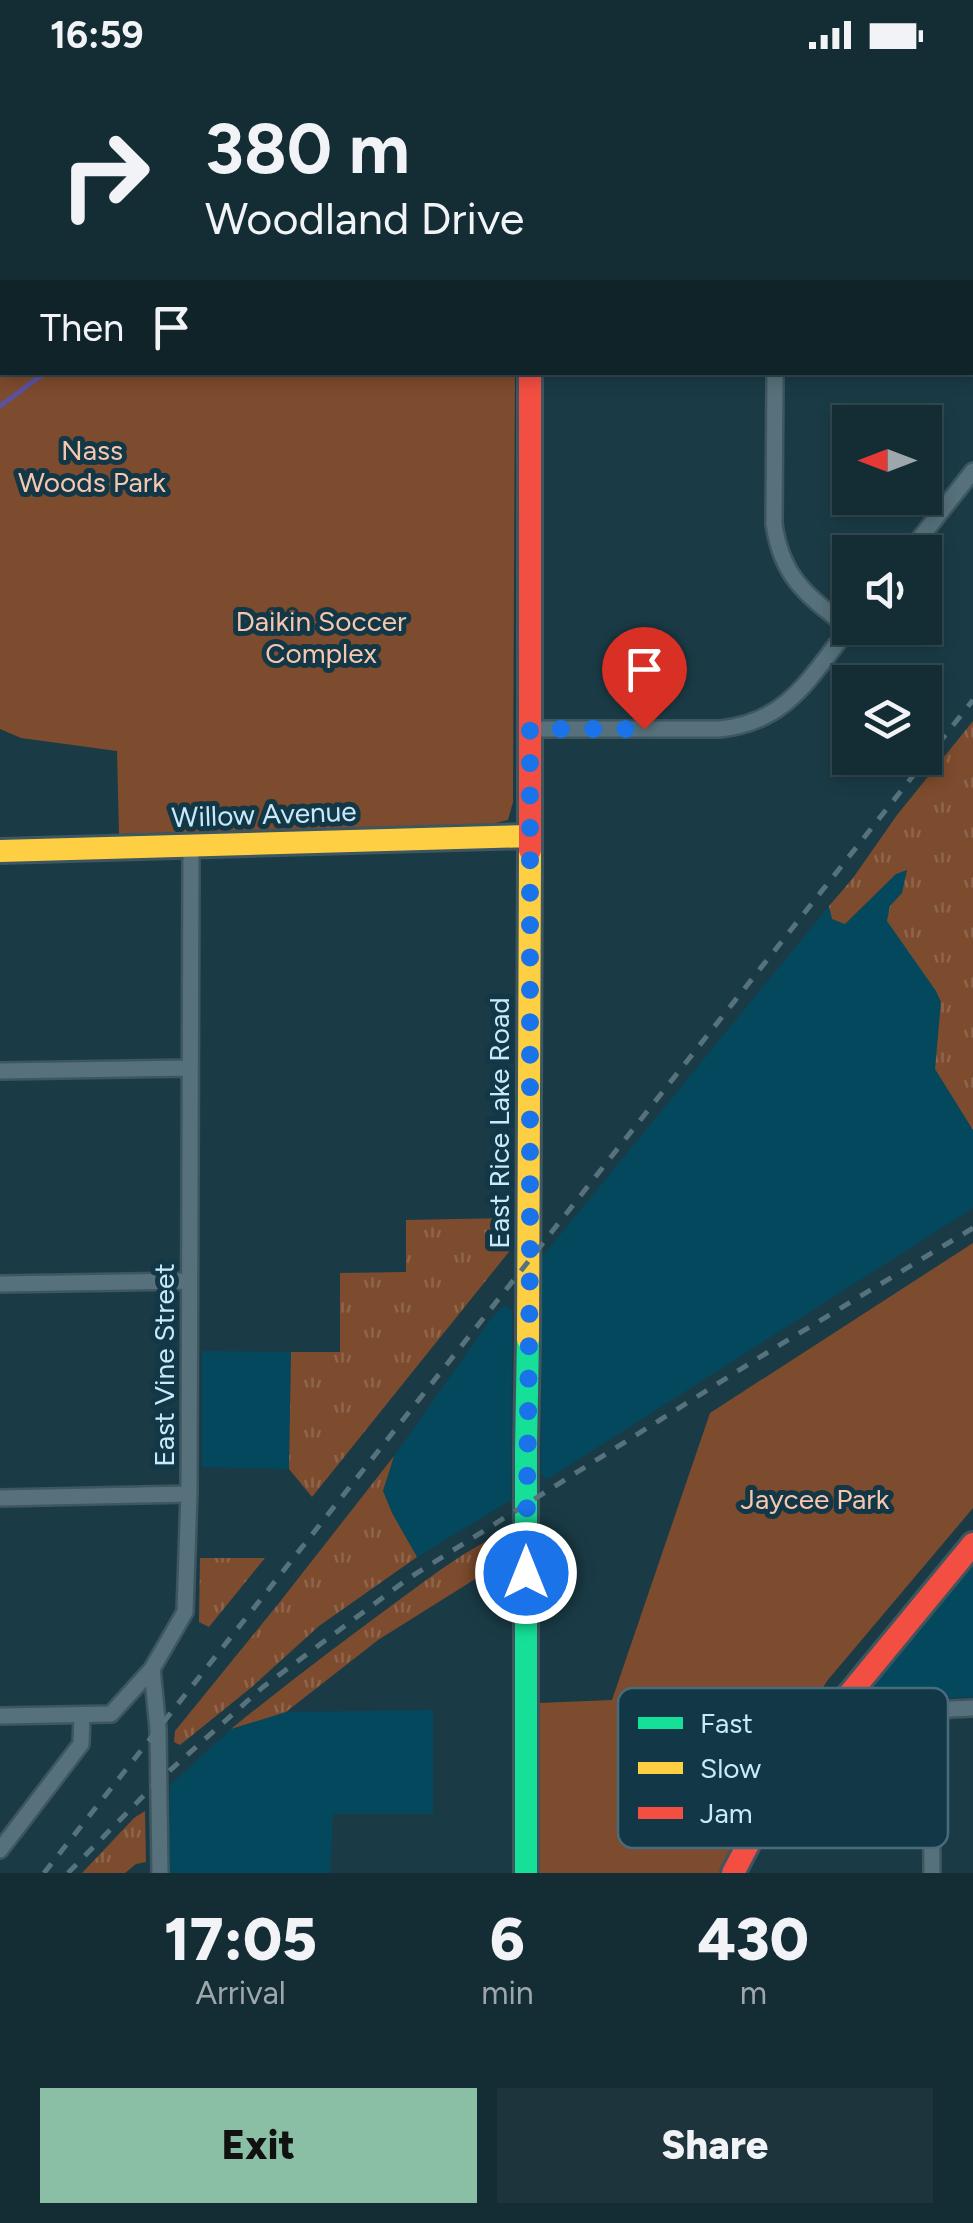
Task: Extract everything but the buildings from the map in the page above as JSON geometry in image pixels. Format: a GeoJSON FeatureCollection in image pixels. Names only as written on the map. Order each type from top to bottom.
{"type":"FeatureCollection","features":[{"type":"Feature","properties":{"kind":"street","name":"East Rice Lake Road"},"geometry":{"type":"LineString","coordinates":[[526,1873],[530,375]]}},
{"type":"Feature","properties":{"kind":"street"},"geometry":{"type":"LineString","coordinates":[[775,375],[777,545],[791,577],[804,593],[832,614]]}},
{"type":"Feature","properties":{"kind":"street"},"geometry":{"type":"LineString","coordinates":[[922,535],[973,471]]}},
{"type":"Feature","properties":{"kind":"street"},"geometry":{"type":"LineString","coordinates":[[530,729],[741,727],[758,722],[787,704],[835,645]]}},
{"type":"Feature","properties":{"kind":"street","name":"Willow Avenue"},"geometry":{"type":"LineString","coordinates":[[0,851],[530,836]]}},
{"type":"Feature","properties":{"kind":"street","name":"East Vine Street"},"geometry":{"type":"LineString","coordinates":[[82,1715],[112,1714],[152,1669],[185,1612],[189,1494],[191,846]]}},
{"type":"Feature","properties":{"kind":"street"},"geometry":{"type":"LineString","coordinates":[[0,1071],[190,1068]]}},
{"type":"Feature","properties":{"kind":"street"},"geometry":{"type":"LineString","coordinates":[[0,1284],[190,1281]]}},
{"type":"Feature","properties":{"kind":"street"},"geometry":{"type":"LineString","coordinates":[[0,1498],[189,1494]]}},
{"type":"Feature","properties":{"kind":"street"},"geometry":{"type":"LineString","coordinates":[[854,1688],[973,1544]]}},
{"type":"Feature","properties":{"kind":"street"},"geometry":{"type":"LineString","coordinates":[[152,1669],[158,1729],[160,1873]]}},
{"type":"Feature","properties":{"kind":"street"},"geometry":{"type":"LineString","coordinates":[[948,1709],[973,1708]]}},
{"type":"Feature","properties":{"kind":"street"},"geometry":{"type":"LineString","coordinates":[[0,1716],[82,1715],[80,1744],[0,1850]]}},
{"type":"Feature","properties":{"kind":"street"},"geometry":{"type":"LineString","coordinates":[[733,1873],[746,1848]]}},
{"type":"Feature","properties":{"kind":"shaded area"},"geometry":{"type":"Polygon","coordinates":[[[908,869],[902,893],[890,906],[941,1001],[935,1069],[973,1130],[973,1208],[546,1480],[541,1473],[542,1257],[829,906],[833,919],[846,923],[896,874],[908,869]]]}},
{"type":"Feature","properties":{"kind":"shaded area"},"geometry":{"type":"Polygon","coordinates":[[[505,1305],[512,1311],[511,1500],[417,1557],[383,1491],[394,1456],[493,1316],[505,1305]]]}},
{"type":"Feature","properties":{"kind":"shaded area"},"geometry":{"type":"Polygon","coordinates":[[[202,1351],[291,1352],[289,1469],[202,1467],[202,1351]]]}},
{"type":"Feature","properties":{"kind":"shaded area"},"geometry":{"type":"Polygon","coordinates":[[[973,1566],[973,1697],[948,1698],[948,1688],[873,1688],[973,1566]]]}},
{"type":"Feature","properties":{"kind":"shaded area"},"geometry":{"type":"Polygon","coordinates":[[[433,1710],[433,1814],[333,1814],[330,1873],[168,1873],[170,1785],[231,1729],[286,1712],[433,1710]]]}},
{"type":"Feature","properties":{"kind":"green space","name":"Daikin Soccer Complex"},"geometry":{"type":"Polygon","coordinates":[[[0,375],[515,375],[513,802],[508,820],[491,824],[119,834],[117,751],[21,738],[0,729],[0,375]]]}},
{"type":"Feature","properties":{"kind":"green space"},"geometry":{"type":"Polygon","coordinates":[[[973,721],[973,1130],[935,1069],[941,1002],[887,921],[890,906],[902,893],[907,870],[896,874],[845,924],[832,919],[829,906],[929,775],[942,775],[942,759],[973,721]]]}},
{"type":"Feature","properties":{"kind":"green space"},"geometry":{"type":"Polygon","coordinates":[[[513,1218],[512,1248],[312,1497],[289,1469],[291,1352],[340,1352],[340,1273],[406,1272],[406,1220],[513,1218]]]}},
{"type":"Feature","properties":{"kind":"green space","name":"Jaycee Park"},"geometry":{"type":"Polygon","coordinates":[[[973,1243],[973,1508],[823,1688],[618,1688],[618,1848],[732,1848],[719,1873],[538,1873],[538,1703],[612,1700],[710,1413],[973,1243]]]}},
{"type":"Feature","properties":{"kind":"green space"},"geometry":{"type":"Polygon","coordinates":[[[394,1456],[383,1491],[417,1557],[319,1626],[180,1745],[174,1742],[175,1731],[394,1456]]]}},
{"type":"Feature","properties":{"kind":"green space"},"geometry":{"type":"Polygon","coordinates":[[[511,1531],[512,1564],[488,1571],[378,1640],[286,1712],[231,1729],[439,1571],[483,1543],[511,1531]]]}},
{"type":"Feature","properties":{"kind":"green space"},"geometry":{"type":"Polygon","coordinates":[[[200,1558],[265,1558],[209,1627],[199,1622],[200,1558]]]}},
{"type":"Feature","properties":{"kind":"green space"},"geometry":{"type":"Polygon","coordinates":[[[145,1811],[146,1862],[125,1873],[82,1873],[134,1818],[145,1811]]]}},
{"type":"Feature","properties":{"kind":"waterway"},"geometry":{"type":"LineString","coordinates":[[0,406],[42,375]]}},
{"type":"Feature","properties":{"kind":"railway"},"geometry":{"type":"LineString","coordinates":[[44,1873],[973,700]]}},
{"type":"Feature","properties":{"kind":"railway"},"geometry":{"type":"LineString","coordinates":[[68,1873],[158,1781],[263,1687],[409,1578],[973,1228]]}},
{"type":"Feature","properties":{"kind":"traffic: fast"},"geometry":{"type":"LineString","coordinates":[[526,1873],[528,1339]]}},
{"type":"Feature","properties":{"kind":"traffic: slow"},"geometry":{"type":"LineString","coordinates":[[0,851],[530,836]]}},
{"type":"Feature","properties":{"kind":"traffic: slow"},"geometry":{"type":"LineString","coordinates":[[528,1339],[530,850]]}},
{"type":"Feature","properties":{"kind":"traffic: jam"},"geometry":{"type":"LineString","coordinates":[[530,375],[530,850]]}},
{"type":"Feature","properties":{"kind":"traffic: jam"},"geometry":{"type":"LineString","coordinates":[[854,1688],[973,1544]]}},
{"type":"Feature","properties":{"kind":"traffic: jam"},"geometry":{"type":"LineString","coordinates":[[733,1873],[746,1848]]}},
{"type":"Feature","properties":{"kind":"route"},"geometry":{"type":"LineString","coordinates":[[526,1573],[530,729],[644,729]]}},
{"type":"Feature","properties":{"kind":"park label","name":"Nass Woods Park"},"geometry":{"type":"Point","coordinates":[92,466]}}]}
